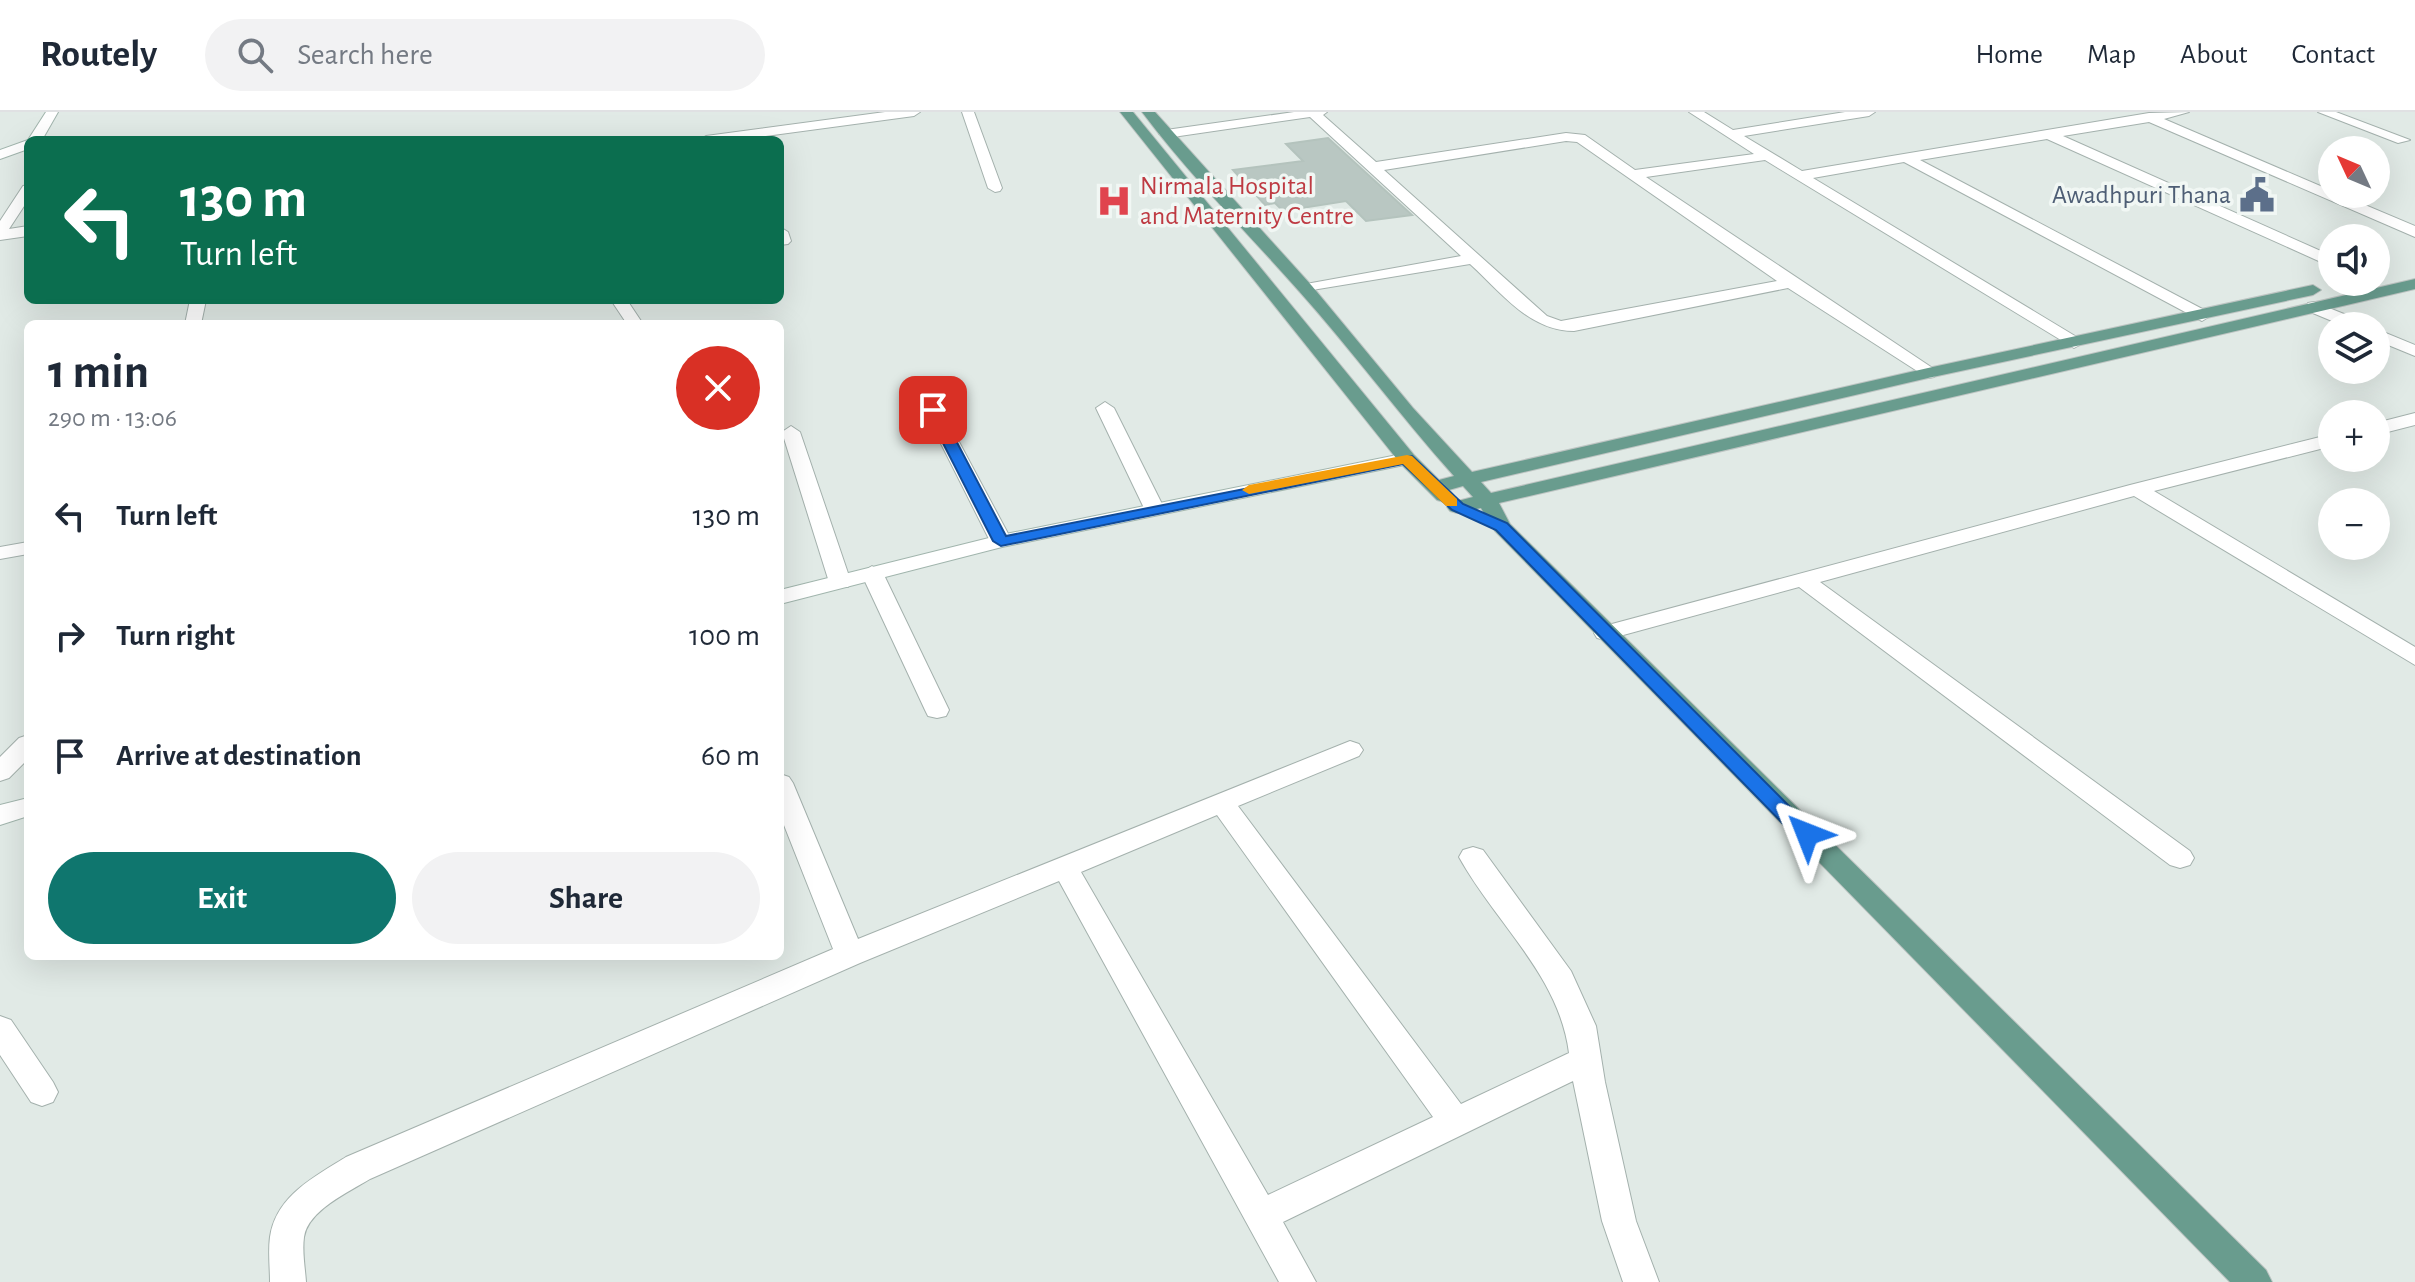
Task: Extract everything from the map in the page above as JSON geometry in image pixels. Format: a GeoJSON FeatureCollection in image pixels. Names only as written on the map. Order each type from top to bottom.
{"type":"FeatureCollection","features":[{"type":"Feature","properties":{"kind":"main road"},"geometry":{"type":"LineString","coordinates":[[1126,112],[1407,459],[1457,507],[1502,527]]}},
{"type":"Feature","properties":{"kind":"main road"},"geometry":{"type":"LineString","coordinates":[[1148,112],[1306,289],[1406,412],[1486,499],[1502,527],[2254,1282]]}},
{"type":"Feature","properties":{"kind":"main road"},"geometry":{"type":"LineString","coordinates":[[2390,273],[2415,269]]}},
{"type":"Feature","properties":{"kind":"main road"},"geometry":{"type":"LineString","coordinates":[[1457,507],[2415,284]]}},
{"type":"Feature","properties":{"kind":"main road"},"geometry":{"type":"LineString","coordinates":[[1434,487],[1928,373],[2318,289]]}},
{"type":"Feature","properties":{"kind":"main road"},"geometry":{"type":"LineString","coordinates":[[1373,417],[1406,412]]}},
{"type":"Feature","properties":{"kind":"street"},"geometry":{"type":"LineString","coordinates":[[37,136],[52,112]]}},
{"type":"Feature","properties":{"kind":"street"},"geometry":{"type":"LineString","coordinates":[[783,112],[791,128]]}},
{"type":"Feature","properties":{"kind":"street"},"geometry":{"type":"LineString","coordinates":[[753,136],[914,112]]}},
{"type":"Feature","properties":{"kind":"street"},"geometry":{"type":"LineString","coordinates":[[968,112],[995,188]]}},
{"type":"Feature","properties":{"kind":"street"},"geometry":{"type":"LineString","coordinates":[[1163,130],[1276,112]]}},
{"type":"Feature","properties":{"kind":"street"},"geometry":{"type":"LineString","coordinates":[[1163,130],[1315,112],[1471,259],[1541,320],[1560,326],[1574,326],[1791,283]]}},
{"type":"Feature","properties":{"kind":"street"},"geometry":{"type":"LineString","coordinates":[[1695,112],[2074,343]]}},
{"type":"Feature","properties":{"kind":"street"},"geometry":{"type":"LineString","coordinates":[[1784,112],[1802,122]]}},
{"type":"Feature","properties":{"kind":"street"},"geometry":{"type":"LineString","coordinates":[[1731,134],[1869,112]]}},
{"type":"Feature","properties":{"kind":"street"},"geometry":{"type":"LineString","coordinates":[[2136,112],[2415,232]]}},
{"type":"Feature","properties":{"kind":"street"},"geometry":{"type":"LineString","coordinates":[[1798,176],[2183,112]]}},
{"type":"Feature","properties":{"kind":"street"},"geometry":{"type":"LineString","coordinates":[[2324,112],[2403,140]]}},
{"type":"Feature","properties":{"kind":"street"},"geometry":{"type":"LineString","coordinates":[[2050,135],[2318,256]]}},
{"type":"Feature","properties":{"kind":"street"},"geometry":{"type":"LineString","coordinates":[[1373,167],[1573,137],[1587,140],[1791,283],[1928,373]]}},
{"type":"Feature","properties":{"kind":"street"},"geometry":{"type":"LineString","coordinates":[[0,155],[24,146]]}},
{"type":"Feature","properties":{"kind":"street"},"geometry":{"type":"LineString","coordinates":[[1635,174],[1767,156]]}},
{"type":"Feature","properties":{"kind":"street"},"geometry":{"type":"LineString","coordinates":[[1906,158],[2202,316]]}},
{"type":"Feature","properties":{"kind":"street"},"geometry":{"type":"LineString","coordinates":[[0,233],[24,195]]}},
{"type":"Feature","properties":{"kind":"street"},"geometry":{"type":"LineString","coordinates":[[0,233],[24,231]]}},
{"type":"Feature","properties":{"kind":"street"},"geometry":{"type":"LineString","coordinates":[[1306,289],[1471,259]]}},
{"type":"Feature","properties":{"kind":"street"},"geometry":{"type":"LineString","coordinates":[[2314,307],[2326,312]]}},
{"type":"Feature","properties":{"kind":"street"},"geometry":{"type":"LineString","coordinates":[[2390,340],[2415,351]]}},
{"type":"Feature","properties":{"kind":"street"},"geometry":{"type":"LineString","coordinates":[[1105,408],[1154,508]]}},
{"type":"Feature","properties":{"kind":"street"},"geometry":{"type":"LineString","coordinates":[[933,410],[1001,541]]}},
{"type":"Feature","properties":{"kind":"street"},"geometry":{"type":"LineString","coordinates":[[2390,425],[2415,419]]}},
{"type":"Feature","properties":{"kind":"street"},"geometry":{"type":"LineString","coordinates":[[791,432],[840,582]]}},
{"type":"Feature","properties":{"kind":"street"},"geometry":{"type":"LineString","coordinates":[[1605,633],[2137,489],[2318,444]]}},
{"type":"Feature","properties":{"kind":"street"},"geometry":{"type":"LineString","coordinates":[[784,596],[1001,541],[1407,459]]}},
{"type":"Feature","properties":{"kind":"street"},"geometry":{"type":"LineString","coordinates":[[2137,489],[2415,657]]}},
{"type":"Feature","properties":{"kind":"street"},"geometry":{"type":"LineString","coordinates":[[0,553],[24,549]]}},
{"type":"Feature","properties":{"kind":"street"},"geometry":{"type":"LineString","coordinates":[[872,573],[937,710]]}},
{"type":"Feature","properties":{"kind":"street"},"geometry":{"type":"LineString","coordinates":[[1803,580],[2180,858]]}},
{"type":"Feature","properties":{"kind":"street"},"geometry":{"type":"LineString","coordinates":[[0,772],[24,748]]}},
{"type":"Feature","properties":{"kind":"street"},"geometry":{"type":"LineString","coordinates":[[288,1282],[287,1236],[296,1215],[318,1193],[358,1168],[850,955],[1350,750]]}},
{"type":"Feature","properties":{"kind":"street"},"geometry":{"type":"LineString","coordinates":[[784,793],[850,955]]}},
{"type":"Feature","properties":{"kind":"street"},"geometry":{"type":"LineString","coordinates":[[1221,802],[1455,1122]]}},
{"type":"Feature","properties":{"kind":"street"},"geometry":{"type":"LineString","coordinates":[[0,815],[24,808]]}},
{"type":"Feature","properties":{"kind":"street"},"geometry":{"type":"LineString","coordinates":[[1473,857],[1561,980],[1581,1026],[1619,1221],[1641,1282]]}},
{"type":"Feature","properties":{"kind":"street"},"geometry":{"type":"LineString","coordinates":[[1064,866],[1298,1282]]}},
{"type":"Feature","properties":{"kind":"street"},"geometry":{"type":"LineString","coordinates":[[0,1029],[42,1092]]}},
{"type":"Feature","properties":{"kind":"street"},"geometry":{"type":"LineString","coordinates":[[1260,1216],[1586,1060]]}},
{"type":"Feature","properties":{"kind":"building"},"geometry":{"type":"Polygon","coordinates":[[[1328,138],[1412,215],[1366,221],[1346,201],[1283,211],[1275,203],[1265,205],[1233,170],[1303,161],[1286,144],[1328,138]]]}},
{"type":"Feature","properties":{"kind":"slow traffic"},"geometry":{"type":"LineString","coordinates":[[1249,490],[1407,459],[1452,502]]}},
{"type":"Feature","properties":{"kind":"place","name":"Awadhpuri Thana"},"geometry":{"type":"Point","coordinates":[2257,195]}},
{"type":"Feature","properties":{"kind":"place","name":"Nirmala Hospital and Maternity Centre"},"geometry":{"type":"Point","coordinates":[1114,201]}},
{"type":"Feature","properties":{"kind":"route"},"geometry":{"type":"LineString","coordinates":[[933,410],[1001,541],[1407,459],[1457,507],[1502,527],[1807,834]]}}]}
